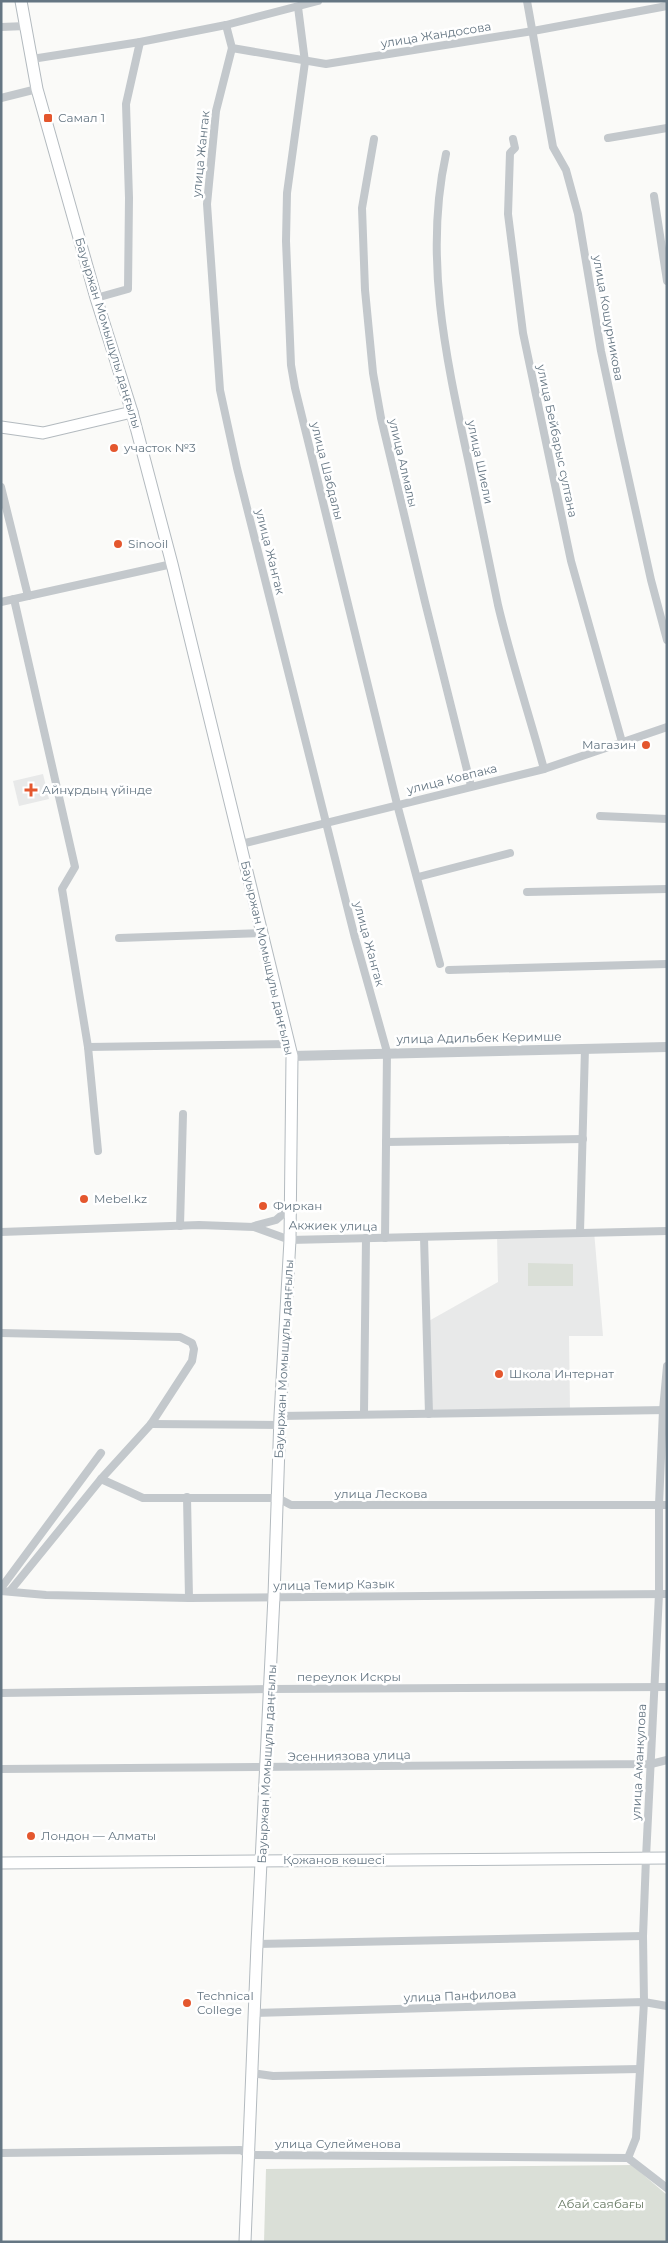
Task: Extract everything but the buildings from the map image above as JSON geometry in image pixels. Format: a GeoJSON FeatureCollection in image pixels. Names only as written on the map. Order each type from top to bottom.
{"type":"FeatureCollection","features":[{"type":"Feature","properties":{"kind":"main road","name":"Бауыржан Момышұлы даңғылы"},"geometry":{"type":"LineString","coordinates":[[21,1],[37,89],[96,298],[132,412],[172,564],[292,1056],[290,1240],[280,1420],[267,1768],[257,1944],[245,2242]]}},
{"type":"Feature","properties":{"kind":"main road"},"geometry":{"type":"LineString","coordinates":[[1,427],[43,433],[132,412]]}},
{"type":"Feature","properties":{"kind":"main road","name":"Қожанов көшесі"},"geometry":{"type":"LineString","coordinates":[[1,1863],[667,1858]]}},
{"type":"Feature","properties":{"kind":"street"},"geometry":{"type":"LineString","coordinates":[[32,59],[140,42],[226,25],[318,1]]}},
{"type":"Feature","properties":{"kind":"street","name":"улица Кошурникова"},"geometry":{"type":"LineString","coordinates":[[527,1],[553,147],[566,170],[578,214],[601,352],[651,580],[667,640]]}},
{"type":"Feature","properties":{"kind":"street","name":"улица Шабдалы"},"geometry":{"type":"LineString","coordinates":[[298,6],[305,62],[287,193],[286,266],[291,365],[295,388],[397,804],[440,964]]}},
{"type":"Feature","properties":{"kind":"street","name":"улица Жандосова"},"geometry":{"type":"LineString","coordinates":[[232,48],[305,62],[326,64],[533,31],[667,6]]}},
{"type":"Feature","properties":{"kind":"street"},"geometry":{"type":"LineString","coordinates":[[226,25],[232,48]]}},
{"type":"Feature","properties":{"kind":"street"},"geometry":{"type":"LineString","coordinates":[[1,26],[26,26]]}},
{"type":"Feature","properties":{"kind":"street"},"geometry":{"type":"LineString","coordinates":[[96,298],[128,289],[129,198],[126,104],[140,42]]}},
{"type":"Feature","properties":{"kind":"street","name":"улица Жангак"},"geometry":{"type":"LineString","coordinates":[[232,48],[216,111],[206,204],[220,390],[236,468],[355,938],[387,1052],[385,1238]]}},
{"type":"Feature","properties":{"kind":"street"},"geometry":{"type":"LineString","coordinates":[[1,98],[37,89]]}},
{"type":"Feature","properties":{"kind":"street"},"geometry":{"type":"LineString","coordinates":[[608,138],[667,128]]}},
{"type":"Feature","properties":{"kind":"street","name":"улица Алмалы"},"geometry":{"type":"LineString","coordinates":[[374,139],[362,208],[365,290],[372,372],[381,418],[427,611],[471,786]]}},
{"type":"Feature","properties":{"kind":"street","name":"улица Бейбарыс султана"},"geometry":{"type":"LineString","coordinates":[[513,140],[515,148],[510,153],[508,214],[523,333],[569,552],[622,742]]}},
{"type":"Feature","properties":{"kind":"street","name":"улица Шиели"},"geometry":{"type":"LineString","coordinates":[[446,154],[439,187],[435,247],[441,321],[448,368],[499,606],[544,768]]}},
{"type":"Feature","properties":{"kind":"street"},"geometry":{"type":"LineString","coordinates":[[654,196],[667,280]]}},
{"type":"Feature","properties":{"kind":"street"},"geometry":{"type":"LineString","coordinates":[[1,487],[28,596]]}},
{"type":"Feature","properties":{"kind":"street"},"geometry":{"type":"LineString","coordinates":[[1,602],[172,564]]}},
{"type":"Feature","properties":{"kind":"street"},"geometry":{"type":"LineString","coordinates":[[14,599],[75,867],[62,889],[88,1047],[98,1152]]}},
{"type":"Feature","properties":{"kind":"street","name":"улица Ковпака"},"geometry":{"type":"LineString","coordinates":[[241,844],[544,768],[667,727]]}},
{"type":"Feature","properties":{"kind":"street"},"geometry":{"type":"LineString","coordinates":[[600,816],[667,819]]}},
{"type":"Feature","properties":{"kind":"street"},"geometry":{"type":"LineString","coordinates":[[418,877],[510,854]]}},
{"type":"Feature","properties":{"kind":"street"},"geometry":{"type":"LineString","coordinates":[[527,892],[667,889]]}},
{"type":"Feature","properties":{"kind":"street"},"geometry":{"type":"LineString","coordinates":[[119,938],[262,934]]}},
{"type":"Feature","properties":{"kind":"street"},"geometry":{"type":"LineString","coordinates":[[449,970],[667,964]]}},
{"type":"Feature","properties":{"kind":"street"},"geometry":{"type":"LineString","coordinates":[[88,1047],[290,1044]]}},
{"type":"Feature","properties":{"kind":"street","name":"улица Адильбек Керимше"},"geometry":{"type":"LineString","coordinates":[[292,1056],[387,1052],[667,1047]]}},
{"type":"Feature","properties":{"kind":"street"},"geometry":{"type":"LineString","coordinates":[[580,1232],[585,1048]]}},
{"type":"Feature","properties":{"kind":"street"},"geometry":{"type":"LineString","coordinates":[[180,1226],[183,1114]]}},
{"type":"Feature","properties":{"kind":"street"},"geometry":{"type":"LineString","coordinates":[[386,1142],[582,1139]]}},
{"type":"Feature","properties":{"kind":"street"},"geometry":{"type":"LineString","coordinates":[[254,1227],[276,1220],[291,1207]]}},
{"type":"Feature","properties":{"kind":"street","name":"Акжиек улица"},"geometry":{"type":"LineString","coordinates":[[1,1232],[180,1226],[254,1227],[290,1240],[667,1231]]}},
{"type":"Feature","properties":{"kind":"street"},"geometry":{"type":"LineString","coordinates":[[424,1237],[429,1414]]}},
{"type":"Feature","properties":{"kind":"street"},"geometry":{"type":"LineString","coordinates":[[364,1414],[366,1238]]}},
{"type":"Feature","properties":{"kind":"street"},"geometry":{"type":"LineString","coordinates":[[1,1334],[180,1337],[192,1343],[194,1349],[192,1361],[151,1424],[4,1590]]}},
{"type":"Feature","properties":{"kind":"street","name":"улица Аманкулова"},"geometry":{"type":"LineString","coordinates":[[628,2158],[636,2138],[644,2002],[643,1936],[646,1858],[654,1687],[663,1594],[663,1505],[667,1366]]}},
{"type":"Feature","properties":{"kind":"street"},"geometry":{"type":"LineString","coordinates":[[151,1424],[280,1420],[364,1414],[665,1410]]}},
{"type":"Feature","properties":{"kind":"street"},"geometry":{"type":"LineString","coordinates":[[4,1590],[101,1453]]}},
{"type":"Feature","properties":{"kind":"street","name":"улица Лескова"},"geometry":{"type":"LineString","coordinates":[[101,1479],[143,1498],[278,1498],[291,1505],[663,1505]]}},
{"type":"Feature","properties":{"kind":"street"},"geometry":{"type":"LineString","coordinates":[[187,1497],[189,1598]]}},
{"type":"Feature","properties":{"kind":"street","name":"улица Темир Казык"},"geometry":{"type":"LineString","coordinates":[[4,1590],[46,1595],[189,1598],[663,1594]]}},
{"type":"Feature","properties":{"kind":"street","name":"переулок Искры"},"geometry":{"type":"LineString","coordinates":[[1,1693],[270,1689],[667,1687]]}},
{"type":"Feature","properties":{"kind":"street","name":"Эсенниязова улица"},"geometry":{"type":"LineString","coordinates":[[1,1770],[651,1764],[667,1760]]}},
{"type":"Feature","properties":{"kind":"street"},"geometry":{"type":"LineString","coordinates":[[257,1944],[643,1936]]}},
{"type":"Feature","properties":{"kind":"street","name":"улица Панфилова"},"geometry":{"type":"LineString","coordinates":[[254,2013],[644,2002],[667,2006]]}},
{"type":"Feature","properties":{"kind":"street"},"geometry":{"type":"LineString","coordinates":[[251,2074],[273,2076],[640,2070]]}},
{"type":"Feature","properties":{"kind":"street","name":"улица Сулейменова"},"geometry":{"type":"LineString","coordinates":[[1,2154],[241,2150],[249,2155],[628,2158]]}},
{"type":"Feature","properties":{"kind":"street"},"geometry":{"type":"LineString","coordinates":[[628,2158],[667,2188]]}},
{"type":"Feature","properties":{"kind":"shaded area","name":"Айнұрдың үйінде"},"geometry":{"type":"Polygon","coordinates":[[[43,774],[49,799],[19,806],[13,781],[43,774]]]}},
{"type":"Feature","properties":{"kind":"shaded area"},"geometry":{"type":"Polygon","coordinates":[[[594,1231],[603,1336],[569,1336],[570,1411],[429,1414],[427,1322],[498,1282],[497,1235],[594,1231]]]}},
{"type":"Feature","properties":{"kind":"green space"},"geometry":{"type":"Polygon","coordinates":[[[528,1263],[573,1264],[573,1286],[528,1286],[528,1263]]]}},
{"type":"Feature","properties":{"kind":"green space","name":"Абай саябағы"},"geometry":{"type":"Polygon","coordinates":[[[632,2165],[667,2195],[667,2242],[264,2242],[266,2169],[632,2165]]]}},
{"type":"Feature","properties":{"kind":"place","name":"Самал 1"},"geometry":{"type":"Point","coordinates":[48,118]}},
{"type":"Feature","properties":{"kind":"place","name":"участок №3"},"geometry":{"type":"Point","coordinates":[114,448]}},
{"type":"Feature","properties":{"kind":"place","name":"Sinooil"},"geometry":{"type":"Point","coordinates":[118,544]}},
{"type":"Feature","properties":{"kind":"place","name":"Магазин"},"geometry":{"type":"Point","coordinates":[646,745]}},
{"type":"Feature","properties":{"kind":"place","name":"Айнұрдың үйінде"},"geometry":{"type":"Point","coordinates":[31,790]}},
{"type":"Feature","properties":{"kind":"place","name":"Mebel.kz"},"geometry":{"type":"Point","coordinates":[84,1199]}},
{"type":"Feature","properties":{"kind":"place","name":"Фиркан"},"geometry":{"type":"Point","coordinates":[263,1206]}},
{"type":"Feature","properties":{"kind":"place","name":"Школа Интернат"},"geometry":{"type":"Point","coordinates":[499,1374]}},
{"type":"Feature","properties":{"kind":"place","name":"Лондон — Алматы"},"geometry":{"type":"Point","coordinates":[31,1836]}},
{"type":"Feature","properties":{"kind":"place","name":"Technical College"},"geometry":{"type":"Point","coordinates":[187,2003]}}]}
